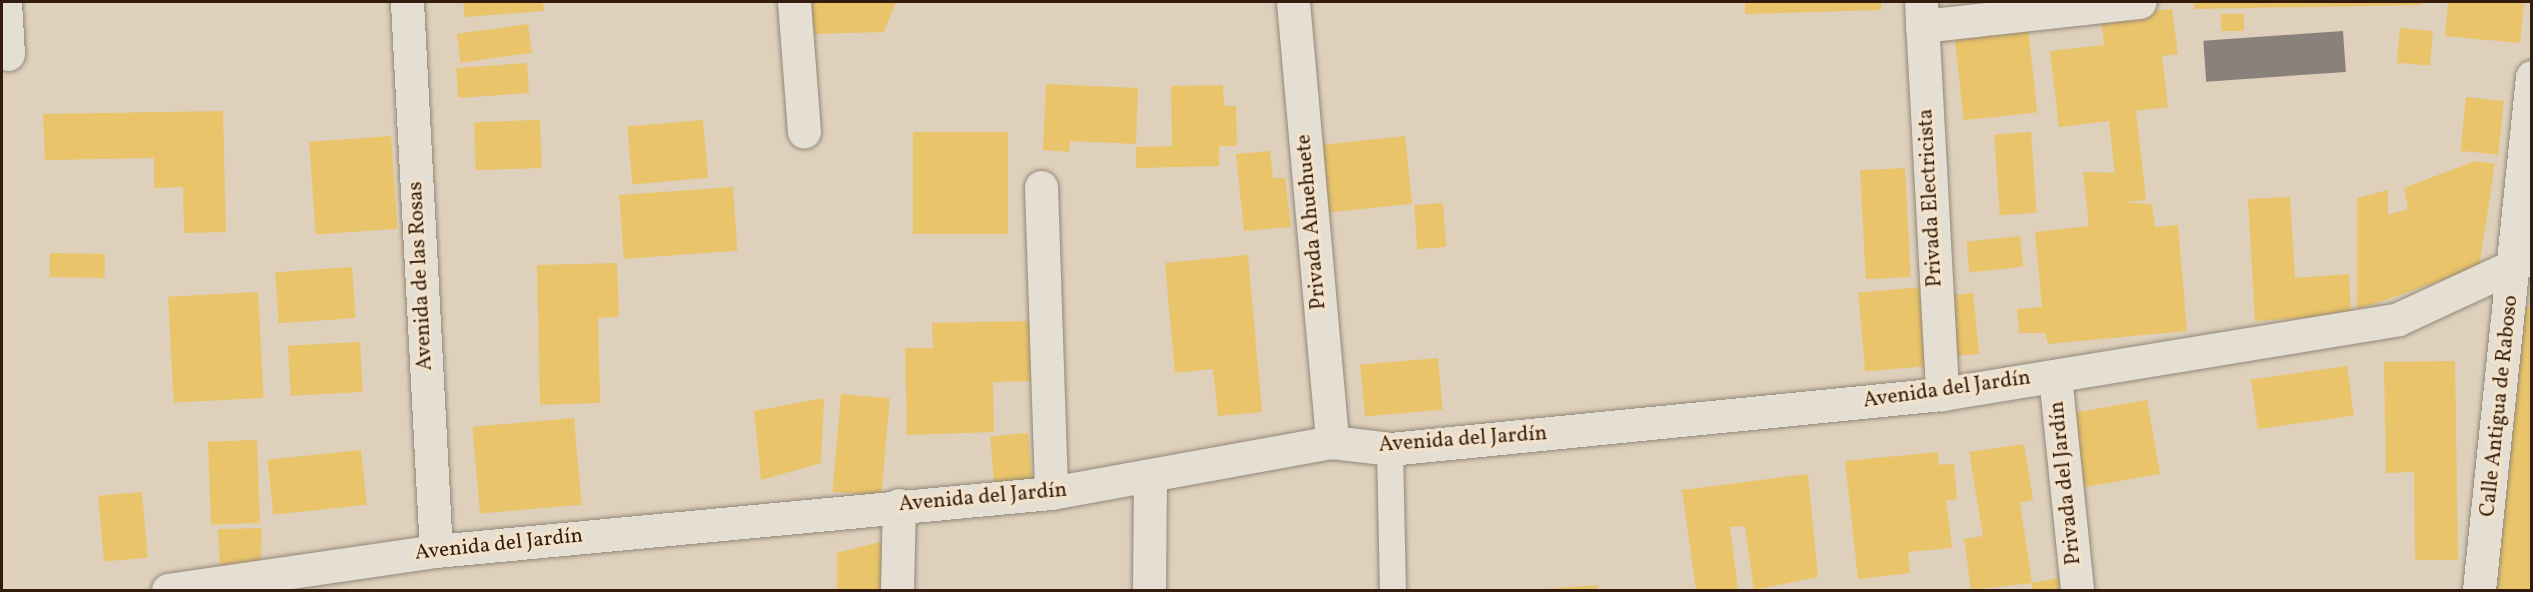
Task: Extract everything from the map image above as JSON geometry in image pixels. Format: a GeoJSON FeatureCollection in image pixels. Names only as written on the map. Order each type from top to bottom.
{"type":"FeatureCollection","features":[{"type":"Feature","properties":{"kind":"street"},"geometry":{"type":"LineString","coordinates":[[6,2],[8,54]]}},
{"type":"Feature","properties":{"kind":"street","name":"Avenida de las Rosas"},"geometry":{"type":"LineString","coordinates":[[407,2],[436,551]]}},
{"type":"Feature","properties":{"kind":"street"},"geometry":{"type":"LineString","coordinates":[[794,2],[804,132]]}},
{"type":"Feature","properties":{"kind":"street","name":"Privada Ahuehuete"},"geometry":{"type":"LineString","coordinates":[[1293,2],[1332,442]]}},
{"type":"Feature","properties":{"kind":"street"},"geometry":{"type":"LineString","coordinates":[[1921,14],[2140,2]]}},
{"type":"Feature","properties":{"kind":"street","name":"Privada Electricista"},"geometry":{"type":"LineString","coordinates":[[1921,14],[1942,394]]}},
{"type":"Feature","properties":{"kind":"street","name":"Calle Antigua de Raboso"},"geometry":{"type":"LineString","coordinates":[[2479,591],[2524,260],[2532,77]]}},
{"type":"Feature","properties":{"kind":"street"},"geometry":{"type":"LineString","coordinates":[[1041,187],[1051,493]]}},
{"type":"Feature","properties":{"kind":"street","name":"Avenida del Jardín"},"geometry":{"type":"LineString","coordinates":[[168,591],[436,551],[1051,493],[1150,478],[1332,442],[1390,449],[1942,394],[2398,319],[2524,260]]}},
{"type":"Feature","properties":{"kind":"street","name":"Privada del Jardín"},"geometry":{"type":"LineString","coordinates":[[2055,376],[2077,591]]}},
{"type":"Feature","properties":{"kind":"street"},"geometry":{"type":"LineString","coordinates":[[1149,591],[1150,478]]}},
{"type":"Feature","properties":{"kind":"street"},"geometry":{"type":"LineString","coordinates":[[897,591],[899,506]]}},
{"type":"Feature","properties":{"kind":"lane"},"geometry":{"type":"LineString","coordinates":[[1390,449],[1393,591]]}},
{"type":"Feature","properties":{"kind":"building: Viviendas"},"geometry":{"type":"Polygon","coordinates":[[[463,2],[543,2],[544,11],[465,17],[463,2]]]}},
{"type":"Feature","properties":{"kind":"building: Viviendas"},"geometry":{"type":"Polygon","coordinates":[[[811,2],[896,2],[884,32],[812,34],[811,2]]]}},
{"type":"Feature","properties":{"kind":"building: Viviendas"},"geometry":{"type":"Polygon","coordinates":[[[1745,2],[1881,2],[1881,10],[1745,14],[1745,2]]]}},
{"type":"Feature","properties":{"kind":"building: Viviendas"},"geometry":{"type":"Polygon","coordinates":[[[2194,2],[2422,2],[2422,5],[2194,9],[2194,2]]]}},
{"type":"Feature","properties":{"kind":"building: Viviendas"},"geometry":{"type":"Polygon","coordinates":[[[2448,2],[2524,2],[2520,43],[2445,36],[2448,2]]]}},
{"type":"Feature","properties":{"kind":"building: Viviendas"},"geometry":{"type":"Polygon","coordinates":[[[2172,9],[2178,54],[2162,56],[2168,107],[2136,111],[2146,200],[2121,202],[2152,204],[2155,227],[2178,225],[2187,331],[2048,344],[2045,333],[2019,333],[2017,309],[2042,307],[2035,232],[2089,226],[2083,172],[2115,173],[2109,121],[2059,127],[2050,51],[2104,45],[2101,16],[2172,9]]]}},
{"type":"Feature","properties":{"kind":"building: Viviendas"},"geometry":{"type":"Polygon","coordinates":[[[2221,14],[2244,14],[2244,31],[2221,31],[2221,14]]]}},
{"type":"Feature","properties":{"kind":"building: Viviendas"},"geometry":{"type":"Polygon","coordinates":[[[528,24],[532,53],[461,63],[457,34],[528,24]]]}},
{"type":"Feature","properties":{"kind":"building: Viviendas"},"geometry":{"type":"Polygon","coordinates":[[[2028,26],[2037,113],[1963,120],[1954,34],[2028,26]]]}},
{"type":"Feature","properties":{"kind":"building: Viviendas"},"geometry":{"type":"Polygon","coordinates":[[[2400,28],[2433,31],[2430,66],[2397,63],[2400,28]]]}},
{"type":"Feature","properties":{"kind":"building: Viviendas"},"geometry":{"type":"Polygon","coordinates":[[[527,63],[529,93],[458,98],[456,68],[527,63]]]}},
{"type":"Feature","properties":{"kind":"building: Viviendas"},"geometry":{"type":"Polygon","coordinates":[[[1046,84],[1138,88],[1136,144],[1070,141],[1069,152],[1043,150],[1046,84]]]}},
{"type":"Feature","properties":{"kind":"building: Viviendas"},"geometry":{"type":"Polygon","coordinates":[[[1223,85],[1224,106],[1236,106],[1237,146],[1219,146],[1219,166],[1136,168],[1136,147],[1172,146],[1171,86],[1223,85]]]}},
{"type":"Feature","properties":{"kind":"building: Viviendas"},"geometry":{"type":"Polygon","coordinates":[[[2466,97],[2504,101],[2498,155],[2460,151],[2466,97]]]}},
{"type":"Feature","properties":{"kind":"building: Viviendas"},"geometry":{"type":"Polygon","coordinates":[[[223,111],[226,232],[184,233],[183,187],[154,188],[154,158],[45,160],[43,114],[223,111]]]}},
{"type":"Feature","properties":{"kind":"building: Viviendas"},"geometry":{"type":"Polygon","coordinates":[[[540,120],[542,168],[476,170],[474,122],[540,120]]]}},
{"type":"Feature","properties":{"kind":"building: Viviendas"},"geometry":{"type":"Polygon","coordinates":[[[703,120],[708,178],[632,184],[627,127],[703,120]]]}},
{"type":"Feature","properties":{"kind":"building: Viviendas"},"geometry":{"type":"Polygon","coordinates":[[[913,132],[1008,132],[1008,234],[913,234],[913,132]]]}},
{"type":"Feature","properties":{"kind":"building: Viviendas"},"geometry":{"type":"Polygon","coordinates":[[[2031,132],[2037,213],[2000,215],[1994,135],[2031,132]]]}},
{"type":"Feature","properties":{"kind":"building: Viviendas"},"geometry":{"type":"Polygon","coordinates":[[[391,136],[397,229],[316,234],[309,142],[391,136]]]}},
{"type":"Feature","properties":{"kind":"building: Viviendas"},"geometry":{"type":"Polygon","coordinates":[[[1405,136],[1412,204],[1323,213],[1315,145],[1405,136]]]}},
{"type":"Feature","properties":{"kind":"building: Viviendas"},"geometry":{"type":"Polygon","coordinates":[[[1270,151],[1273,178],[1285,178],[1291,227],[1244,231],[1236,154],[1270,151]]]}},
{"type":"Feature","properties":{"kind":"building: Viviendas"},"geometry":{"type":"Polygon","coordinates":[[[2475,161],[2495,164],[2479,267],[2357,310],[2357,198],[2388,190],[2388,215],[2408,209],[2404,188],[2475,161]]]}},
{"type":"Feature","properties":{"kind":"building: Viviendas"},"geometry":{"type":"Polygon","coordinates":[[[1905,168],[1911,277],[1866,279],[1860,170],[1905,168]]]}},
{"type":"Feature","properties":{"kind":"building: Viviendas"},"geometry":{"type":"Polygon","coordinates":[[[733,187],[737,251],[624,259],[619,195],[733,187]]]}},
{"type":"Feature","properties":{"kind":"building: Viviendas"},"geometry":{"type":"Polygon","coordinates":[[[2290,197],[2295,278],[2349,274],[2351,315],[2255,321],[2248,199],[2290,197]]]}},
{"type":"Feature","properties":{"kind":"building: Viviendas"},"geometry":{"type":"Polygon","coordinates":[[[1443,203],[1446,247],[1417,249],[1414,205],[1443,203]]]}},
{"type":"Feature","properties":{"kind":"building: Viviendas"},"geometry":{"type":"Polygon","coordinates":[[[2020,236],[2023,267],[1970,272],[1966,242],[2020,236]]]}},
{"type":"Feature","properties":{"kind":"building: Viviendas"},"geometry":{"type":"Polygon","coordinates":[[[50,253],[105,254],[105,278],[50,277],[50,253]]]}},
{"type":"Feature","properties":{"kind":"building: Viviendas"},"geometry":{"type":"Polygon","coordinates":[[[1248,255],[1262,412],[1218,416],[1213,369],[1175,373],[1165,263],[1248,255]]]}},
{"type":"Feature","properties":{"kind":"building: Viviendas"},"geometry":{"type":"Polygon","coordinates":[[[617,263],[619,317],[598,318],[600,403],[540,405],[537,265],[617,263]]]}},
{"type":"Feature","properties":{"kind":"building: Viviendas"},"geometry":{"type":"Polygon","coordinates":[[[352,267],[356,318],[279,323],[275,272],[352,267]]]}},
{"type":"Feature","properties":{"kind":"building: Viviendas"},"geometry":{"type":"Polygon","coordinates":[[[1924,287],[1931,366],[1865,371],[1858,293],[1924,287]]]}},
{"type":"Feature","properties":{"kind":"building: Viviendas"},"geometry":{"type":"Polygon","coordinates":[[[258,292],[264,398],[174,403],[168,297],[258,292]]]}},
{"type":"Feature","properties":{"kind":"building: Viviendas"},"geometry":{"type":"Polygon","coordinates":[[[1973,293],[1979,354],[1950,357],[1943,296],[1973,293]]]}},
{"type":"Feature","properties":{"kind":"building: Viviendas"},"geometry":{"type":"Polygon","coordinates":[[[2532,306],[2532,590],[2496,590],[2521,308],[2532,306]]]}},
{"type":"Feature","properties":{"kind":"building: Viviendas"},"geometry":{"type":"Polygon","coordinates":[[[1029,321],[1031,381],[993,382],[994,432],[907,435],[905,348],[933,348],[932,323],[1029,321]]]}},
{"type":"Feature","properties":{"kind":"building: Viviendas"},"geometry":{"type":"Polygon","coordinates":[[[360,342],[363,392],[291,396],[288,346],[360,342]]]}},
{"type":"Feature","properties":{"kind":"building: Viviendas"},"geometry":{"type":"Polygon","coordinates":[[[1438,358],[1443,410],[1365,417],[1360,365],[1438,358]]]}},
{"type":"Feature","properties":{"kind":"building: Viviendas"},"geometry":{"type":"Polygon","coordinates":[[[2455,361],[2458,560],[2415,560],[2414,472],[2386,473],[2384,362],[2455,361]]]}},
{"type":"Feature","properties":{"kind":"building: Viviendas"},"geometry":{"type":"Polygon","coordinates":[[[2347,366],[2354,416],[2258,429],[2251,379],[2347,366]]]}},
{"type":"Feature","properties":{"kind":"building: Viviendas"},"geometry":{"type":"Polygon","coordinates":[[[841,394],[890,398],[881,496],[832,492],[841,394]]]}},
{"type":"Feature","properties":{"kind":"building: Viviendas"},"geometry":{"type":"Polygon","coordinates":[[[824,398],[821,463],[761,480],[754,411],[824,398]]]}},
{"type":"Feature","properties":{"kind":"building: Viviendas"},"geometry":{"type":"Polygon","coordinates":[[[2147,400],[2160,474],[2077,488],[2064,415],[2147,400]]]}},
{"type":"Feature","properties":{"kind":"building: Viviendas"},"geometry":{"type":"Polygon","coordinates":[[[574,418],[582,505],[480,514],[472,427],[574,418]]]}},
{"type":"Feature","properties":{"kind":"building: Viviendas"},"geometry":{"type":"Polygon","coordinates":[[[1028,433],[1032,481],[994,484],[990,436],[1028,433]]]}},
{"type":"Feature","properties":{"kind":"building: Viviendas"},"geometry":{"type":"Polygon","coordinates":[[[257,440],[260,523],[211,525],[208,442],[257,440]]]}},
{"type":"Feature","properties":{"kind":"building: Viviendas"},"geometry":{"type":"Polygon","coordinates":[[[2024,444],[2033,500],[2020,503],[2032,583],[1971,590],[1964,539],[1983,536],[1969,452],[2024,444]]]}},
{"type":"Feature","properties":{"kind":"building: Viviendas"},"geometry":{"type":"Polygon","coordinates":[[[361,450],[367,505],[273,515],[268,460],[361,450]]]}},
{"type":"Feature","properties":{"kind":"building: Viviendas"},"geometry":{"type":"Polygon","coordinates":[[[1938,452],[1939,465],[1954,464],[1957,499],[1946,501],[1952,548],[1908,552],[1910,573],[1858,579],[1845,461],[1938,452]]]}},
{"type":"Feature","properties":{"kind":"building: Viviendas"},"geometry":{"type":"Polygon","coordinates":[[[1808,474],[1818,577],[1754,590],[1745,526],[1730,527],[1738,590],[1696,590],[1682,490],[1808,474]]]}},
{"type":"Feature","properties":{"kind":"building: Viviendas"},"geometry":{"type":"Polygon","coordinates":[[[142,492],[148,558],[104,562],[98,496],[142,492]]]}},
{"type":"Feature","properties":{"kind":"building: Viviendas"},"geometry":{"type":"Polygon","coordinates":[[[262,528],[260,572],[221,578],[218,529],[262,528]]]}},
{"type":"Feature","properties":{"kind":"building: Viviendas"},"geometry":{"type":"Polygon","coordinates":[[[884,541],[884,590],[837,590],[837,553],[884,541]]]}},
{"type":"Feature","properties":{"kind":"building: Viviendas"},"geometry":{"type":"Polygon","coordinates":[[[2069,576],[2071,590],[2032,590],[2032,583],[2069,576]]]}},
{"type":"Feature","properties":{"kind":"building: Viviendas"},"geometry":{"type":"Polygon","coordinates":[[[1598,585],[1598,590],[1545,590],[1545,589],[1598,585]]]}},
{"type":"Feature","properties":{"kind":"building: Industria"},"geometry":{"type":"Polygon","coordinates":[[[2343,31],[2346,72],[2206,82],[2203,41],[2343,31]]]}}]}
